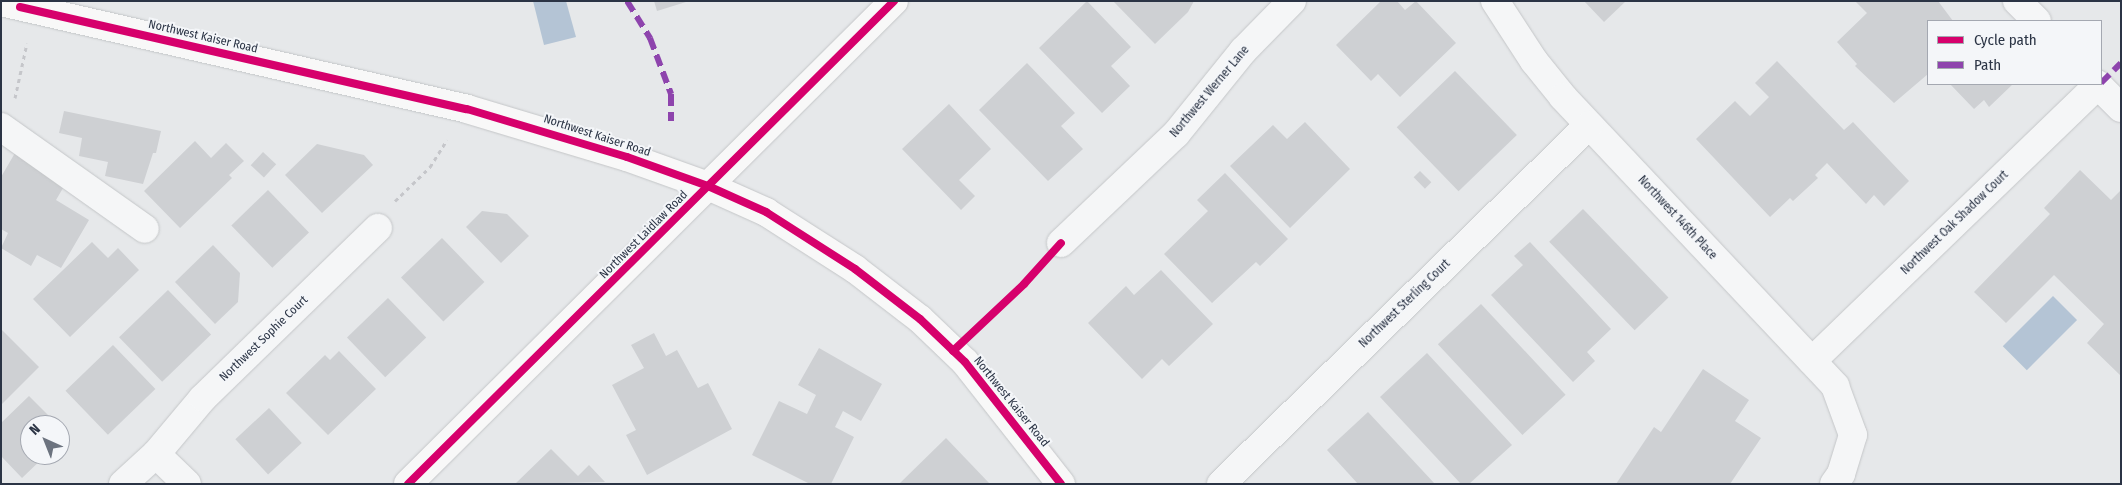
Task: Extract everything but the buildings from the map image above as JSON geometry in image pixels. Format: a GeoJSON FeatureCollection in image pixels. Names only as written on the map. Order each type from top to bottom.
{"type":"FeatureCollection","features":[{"type":"Feature","properties":{"kind":"main road","name":"Northwest Laidlaw Road"},"geometry":{"type":"LineString","coordinates":[[408,484],[894,1]]}},
{"type":"Feature","properties":{"kind":"main road","name":"Northwest Kaiser Road"},"geometry":{"type":"LineString","coordinates":[[1,2],[467,109],[594,146],[708,186],[766,212],[855,269],[920,319],[965,362],[1061,484]]}},
{"type":"Feature","properties":{"kind":"street","name":"Northwest Werner Lane"},"geometry":{"type":"LineString","coordinates":[[1061,243],[1176,134],[1243,51],[1292,1]]}},
{"type":"Feature","properties":{"kind":"street","name":"Northwest 146th Place"},"geometry":{"type":"LineString","coordinates":[[1495,1],[1534,61],[1589,125],[1835,386],[1853,435],[1841,474],[1834,484]]}},
{"type":"Feature","properties":{"kind":"street"},"geometry":{"type":"LineString","coordinates":[[2017,1],[2036,20]]}},
{"type":"Feature","properties":{"kind":"street","name":"Northwest Oak Shadow Court"},"geometry":{"type":"LineString","coordinates":[[1812,361],[2097,85]]}},
{"type":"Feature","properties":{"kind":"street","name":"Northwest Oak Shadow Court"},"geometry":{"type":"LineString","coordinates":[[2099,85],[2121,108]]}},
{"type":"Feature","properties":{"kind":"street","name":"Northwest Sterling Court"},"geometry":{"type":"LineString","coordinates":[[1221,484],[1589,125]]}},
{"type":"Feature","properties":{"kind":"street"},"geometry":{"type":"LineString","coordinates":[[4,129],[145,229]]}},
{"type":"Feature","properties":{"kind":"street","name":"Northwest Sophie Court"},"geometry":{"type":"LineString","coordinates":[[123,484],[156,454],[203,398],[378,228]]}},
{"type":"Feature","properties":{"kind":"street"},"geometry":{"type":"LineString","coordinates":[[156,454],[187,484]]}},
{"type":"Feature","properties":{"kind":"path"},"geometry":{"type":"LineString","coordinates":[[4,129],[35,10]]}},
{"type":"Feature","properties":{"kind":"path"},"geometry":{"type":"LineString","coordinates":[[378,228],[382,214],[430,166],[467,109]]}},
{"type":"Feature","properties":{"kind":"water"},"geometry":{"type":"Polygon","coordinates":[[[533,1],[566,1],[576,37],[544,45],[533,1]]]}},
{"type":"Feature","properties":{"kind":"water"},"geometry":{"type":"Polygon","coordinates":[[[2053,296],[2077,320],[2027,370],[2003,346],[2053,296]]]}},
{"type":"Feature","properties":{"kind":"marked path"},"geometry":{"type":"LineString","coordinates":[[627,1],[650,38],[671,94],[671,121]]}},
{"type":"Feature","properties":{"kind":"marked path"},"geometry":{"type":"LineString","coordinates":[[2102,82],[2121,63]]}},
{"type":"Feature","properties":{"kind":"cycle path"},"geometry":{"type":"LineString","coordinates":[[408,484],[894,1]]}},
{"type":"Feature","properties":{"kind":"cycle path"},"geometry":{"type":"LineString","coordinates":[[20,7],[467,109],[627,157],[708,186],[766,212],[855,269],[920,319],[965,362],[1061,484]]}},
{"type":"Feature","properties":{"kind":"cycle path"},"geometry":{"type":"LineString","coordinates":[[953,351],[1024,284],[1061,243]]}}]}
